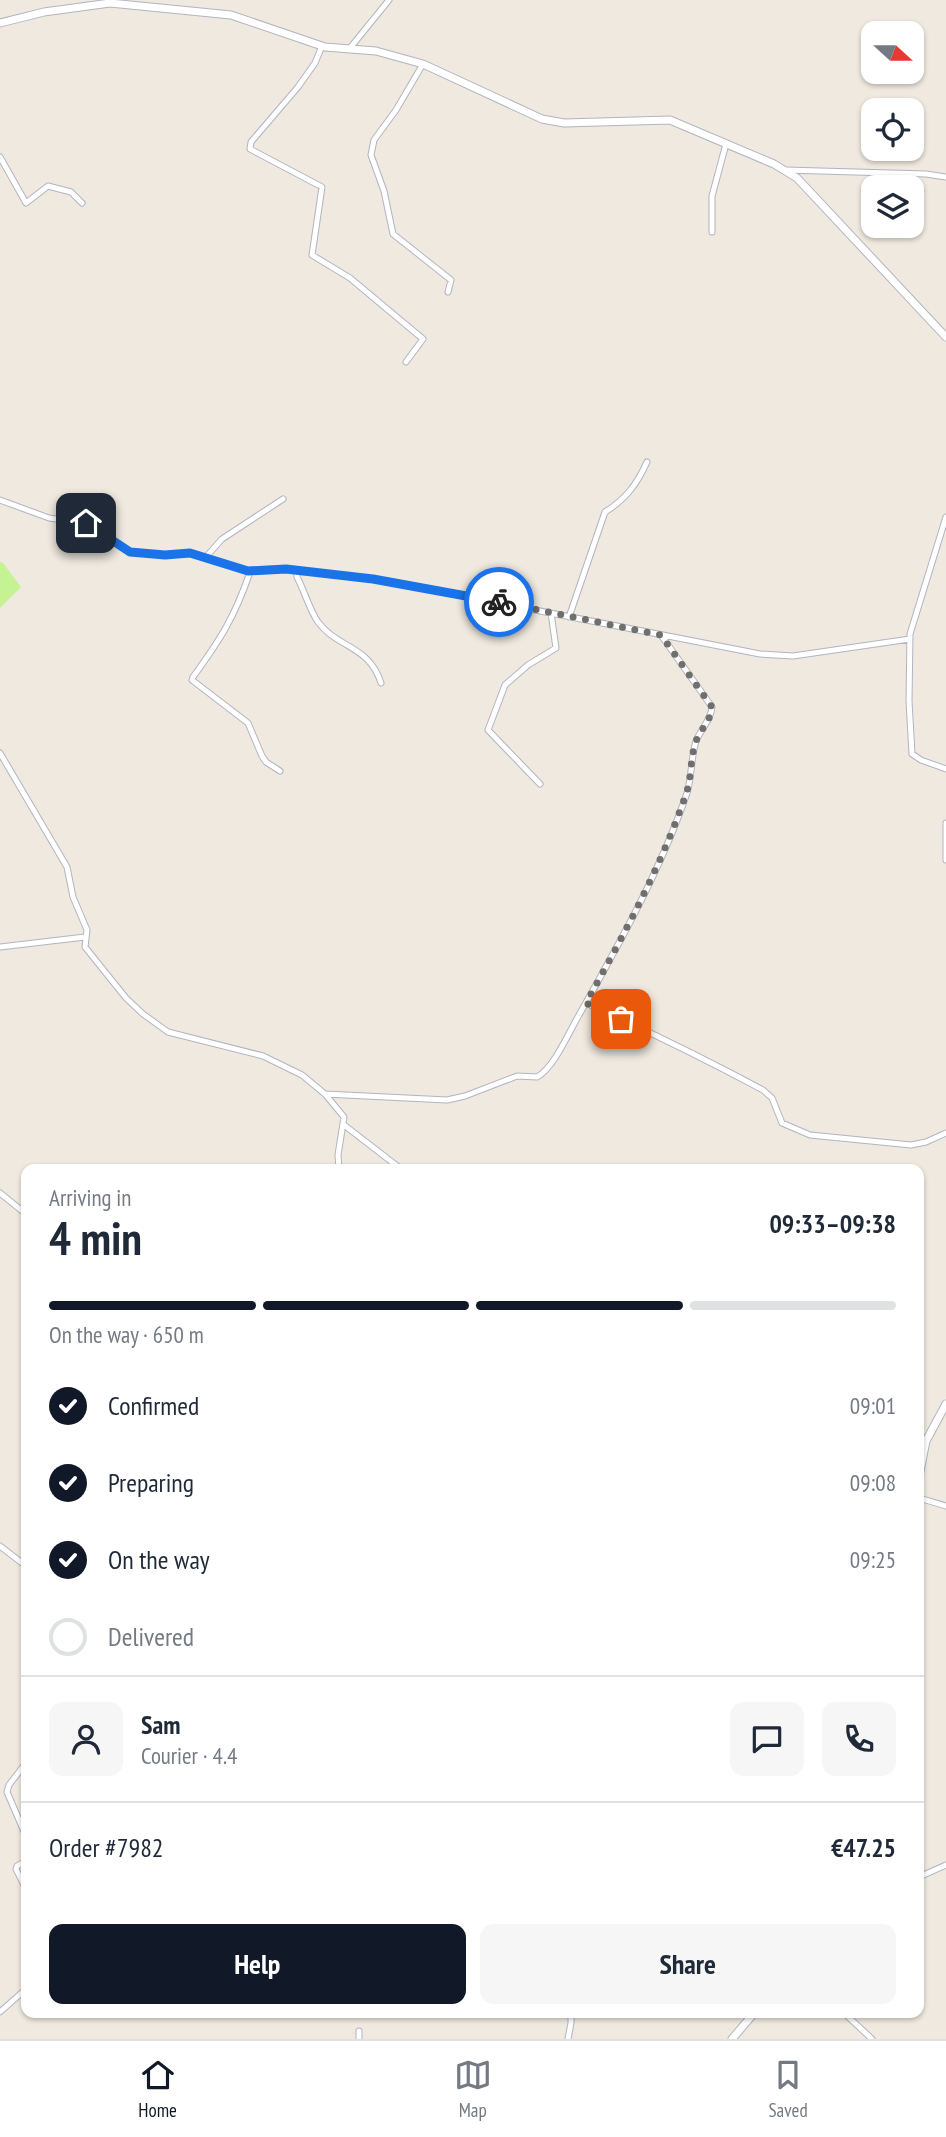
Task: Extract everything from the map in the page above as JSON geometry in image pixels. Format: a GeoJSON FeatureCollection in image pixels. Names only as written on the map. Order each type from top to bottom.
{"type":"FeatureCollection","features":[{"type":"Feature","properties":{"kind":"main road"},"geometry":{"type":"LineString","coordinates":[[0,23],[68,8],[124,3],[232,15],[322,46],[397,56],[423,64],[541,119],[564,123],[670,120],[785,170],[805,185],[946,337]]}},
{"type":"Feature","properties":{"kind":"main road"},"geometry":{"type":"LineString","coordinates":[[924,1451],[926,1441],[946,1404]]}},
{"type":"Feature","properties":{"kind":"main road"},"geometry":{"type":"LineString","coordinates":[[732,2039],[750,2018]]}},
{"type":"Feature","properties":{"kind":"street"},"geometry":{"type":"LineString","coordinates":[[349,48],[389,0]]}},
{"type":"Feature","properties":{"kind":"street"},"geometry":{"type":"LineString","coordinates":[[322,46],[312,67],[289,99],[251,142],[250,149],[322,187],[312,255],[350,278],[423,339],[406,362]]}},
{"type":"Feature","properties":{"kind":"street"},"geometry":{"type":"LineString","coordinates":[[423,64],[396,110],[374,140],[371,155],[384,191],[393,233],[451,280],[448,292]]}},
{"type":"Feature","properties":{"kind":"street"},"geometry":{"type":"LineString","coordinates":[[712,232],[712,196],[726,144]]}},
{"type":"Feature","properties":{"kind":"street"},"geometry":{"type":"LineString","coordinates":[[0,157],[26,203],[48,187],[71,192],[82,203]]}},
{"type":"Feature","properties":{"kind":"street"},"geometry":{"type":"LineString","coordinates":[[785,170],[926,174],[946,177]]}},
{"type":"Feature","properties":{"kind":"street"},"geometry":{"type":"LineString","coordinates":[[569,617],[606,512],[636,486],[647,462]]}},
{"type":"Feature","properties":{"kind":"street"},"geometry":{"type":"LineString","coordinates":[[205,558],[222,539],[283,499]]}},
{"type":"Feature","properties":{"kind":"street"},"geometry":{"type":"LineString","coordinates":[[0,500],[49,518],[86,523],[130,552],[165,555],[190,553],[248,571],[297,571],[387,581],[760,654],[793,656],[910,639]]}},
{"type":"Feature","properties":{"kind":"street"},"geometry":{"type":"LineString","coordinates":[[946,517],[914,620],[910,639],[909,692],[912,754],[946,769]]}},
{"type":"Feature","properties":{"kind":"street"},"geometry":{"type":"LineString","coordinates":[[248,571],[241,599],[228,628],[192,679],[248,723],[261,756],[280,771]]}},
{"type":"Feature","properties":{"kind":"street"},"geometry":{"type":"LineString","coordinates":[[297,571],[297,577],[319,623],[357,650],[374,666],[381,683]]}},
{"type":"Feature","properties":{"kind":"street"},"geometry":{"type":"LineString","coordinates":[[540,784],[488,730],[505,685],[527,665],[556,648],[551,613]]}},
{"type":"Feature","properties":{"kind":"street"},"geometry":{"type":"LineString","coordinates":[[325,1094],[447,1100],[517,1076],[537,1077],[545,1070],[564,1043],[628,927],[675,825],[690,783],[696,741],[712,710],[661,635]]}},
{"type":"Feature","properties":{"kind":"street"},"geometry":{"type":"LineString","coordinates":[[0,754],[67,867],[74,897],[87,930],[85,947],[89,954],[142,1014],[168,1032],[263,1056],[298,1072],[325,1094],[344,1117],[339,1143],[339,1164]]}},
{"type":"Feature","properties":{"kind":"street"},"geometry":{"type":"LineString","coordinates":[[946,823],[946,860]]}},
{"type":"Feature","properties":{"kind":"street"},"geometry":{"type":"LineString","coordinates":[[0,947],[85,937]]}},
{"type":"Feature","properties":{"kind":"street"},"geometry":{"type":"LineString","coordinates":[[586,1003],[671,1042],[763,1090],[772,1098],[782,1123],[810,1135],[902,1145],[926,1142],[946,1133]]}},
{"type":"Feature","properties":{"kind":"street"},"geometry":{"type":"LineString","coordinates":[[344,1125],[395,1164]]}},
{"type":"Feature","properties":{"kind":"street"},"geometry":{"type":"LineString","coordinates":[[0,1193],[21,1210]]}},
{"type":"Feature","properties":{"kind":"street"},"geometry":{"type":"LineString","coordinates":[[924,1500],[946,1506]]}},
{"type":"Feature","properties":{"kind":"street"},"geometry":{"type":"LineString","coordinates":[[0,1546],[21,1562]]}},
{"type":"Feature","properties":{"kind":"street"},"geometry":{"type":"LineString","coordinates":[[21,1769],[9,1785],[7,1793],[21,1825]]}},
{"type":"Feature","properties":{"kind":"street"},"geometry":{"type":"LineString","coordinates":[[17,1835],[21,1834]]}},
{"type":"Feature","properties":{"kind":"street"},"geometry":{"type":"LineString","coordinates":[[21,1864],[16,1869],[21,1879]]}},
{"type":"Feature","properties":{"kind":"street"},"geometry":{"type":"LineString","coordinates":[[924,1875],[946,1865]]}},
{"type":"Feature","properties":{"kind":"street"},"geometry":{"type":"LineString","coordinates":[[0,2012],[21,1993]]}},
{"type":"Feature","properties":{"kind":"street"},"geometry":{"type":"LineString","coordinates":[[568,2039],[571,2018]]}},
{"type":"Feature","properties":{"kind":"street"},"geometry":{"type":"LineString","coordinates":[[849,2018],[872,2039]]}},
{"type":"Feature","properties":{"kind":"street"},"geometry":{"type":"LineString","coordinates":[[359,2031],[359,2039]]}},
{"type":"Feature","properties":{"kind":"green space"},"geometry":{"type":"Polygon","coordinates":[[[0,562],[21,587],[0,608],[0,562]]]}},
{"type":"Feature","properties":{"kind":"way so far"},"geometry":{"type":"LineString","coordinates":[[499,602],[661,635],[712,707],[696,741],[690,783],[675,825],[628,927],[586,1003],[621,1019]]}},
{"type":"Feature","properties":{"kind":"route"},"geometry":{"type":"LineString","coordinates":[[86,523],[130,552],[172,555],[183,552],[248,571],[286,569],[373,579],[499,602]]}}]}
